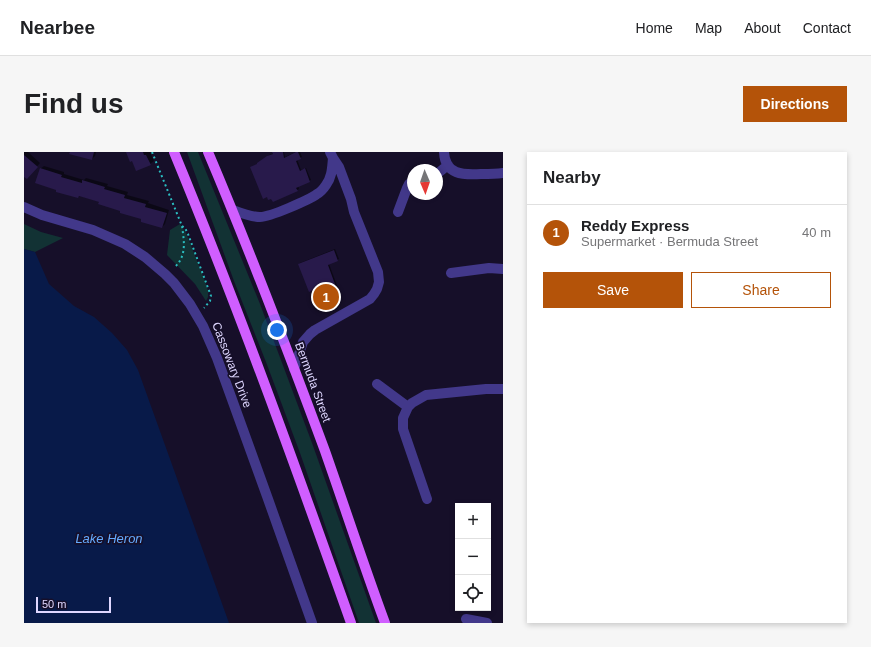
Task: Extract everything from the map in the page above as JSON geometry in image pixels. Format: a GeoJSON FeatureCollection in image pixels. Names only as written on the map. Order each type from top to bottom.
{"type":"FeatureCollection","features":[{"type":"Feature","properties":{"kind":"main road"},"geometry":{"type":"LineString","coordinates":[[174,152],[269,395],[351,623]]}},
{"type":"Feature","properties":{"kind":"main road","name":"Bermuda Street"},"geometry":{"type":"LineString","coordinates":[[208,152],[233,210],[294,369],[328,460],[385,623]]}},
{"type":"Feature","properties":{"kind":"street"},"geometry":{"type":"LineString","coordinates":[[444,152],[445,160],[450,168],[460,174],[503,173]]}},
{"type":"Feature","properties":{"kind":"street"},"geometry":{"type":"LineString","coordinates":[[233,210],[259,217],[265,216],[278,212],[317,194],[326,185],[331,175],[332,155]]}},
{"type":"Feature","properties":{"kind":"street"},"geometry":{"type":"LineString","coordinates":[[294,369],[301,347],[306,338],[315,330],[370,299],[377,289],[379,282],[378,272],[354,212],[339,166],[332,155]]}},
{"type":"Feature","properties":{"kind":"street"},"geometry":{"type":"LineString","coordinates":[[443,169],[448,165]]}},
{"type":"Feature","properties":{"kind":"street"},"geometry":{"type":"LineString","coordinates":[[331,175],[340,186],[347,202],[354,212]]}},
{"type":"Feature","properties":{"kind":"street"},"geometry":{"type":"LineString","coordinates":[[398,212],[407,188]]}},
{"type":"Feature","properties":{"kind":"street","name":"Cassowary Drive"},"geometry":{"type":"LineString","coordinates":[[24,207],[42,215],[93,230],[124,244],[144,257],[165,274],[182,292],[197,314],[217,358],[312,623]]}},
{"type":"Feature","properties":{"kind":"street"},"geometry":{"type":"LineString","coordinates":[[451,273],[489,268],[503,269]]}},
{"type":"Feature","properties":{"kind":"street"},"geometry":{"type":"LineString","coordinates":[[377,384],[408,407]]}},
{"type":"Feature","properties":{"kind":"street"},"geometry":{"type":"LineString","coordinates":[[428,499],[403,429],[403,418],[408,407],[426,395],[486,389],[503,389]]}},
{"type":"Feature","properties":{"kind":"street"},"geometry":{"type":"LineString","coordinates":[[466,620],[487,623]]}},
{"type":"Feature","properties":{"kind":"path"},"geometry":{"type":"LineString","coordinates":[[152,152],[184,234],[183,252],[181,259],[175,267]]}},
{"type":"Feature","properties":{"kind":"path"},"geometry":{"type":"LineString","coordinates":[[182,226],[188,234],[211,296],[210,301],[197,314]]}},
{"type":"Feature","properties":{"kind":"green space"},"geometry":{"type":"Polygon","coordinates":[[[187,152],[198,152],[260,304],[312,443],[376,623],[359,623],[300,453],[234,281],[187,152]]]}},
{"type":"Feature","properties":{"kind":"green space"},"geometry":{"type":"Polygon","coordinates":[[[24,224],[41,232],[63,238],[35,252],[24,249],[24,224]]]}},
{"type":"Feature","properties":{"kind":"green space"},"geometry":{"type":"Polygon","coordinates":[[[180,224],[186,233],[205,281],[208,291],[206,301],[195,284],[167,255],[170,230],[180,224]]]}},
{"type":"Feature","properties":{"kind":"water","name":"Lake Heron"},"geometry":{"type":"Polygon","coordinates":[[[24,249],[35,252],[49,284],[74,306],[94,317],[112,333],[127,350],[138,370],[229,623],[24,623],[24,249]]]}},
{"type":"Feature","properties":{"kind":"building"},"geometry":{"type":"Polygon","coordinates":[[[70,152],[94,152],[92,160],[69,154],[70,152]]]}},
{"type":"Feature","properties":{"kind":"building"},"geometry":{"type":"Polygon","coordinates":[[[126,152],[143,152],[151,165],[136,171],[126,152]]]}},
{"type":"Feature","properties":{"kind":"building"},"geometry":{"type":"Polygon","coordinates":[[[272,152],[283,152],[284,158],[298,152],[301,159],[296,161],[300,171],[305,168],[310,182],[296,188],[298,191],[273,202],[271,199],[268,200],[267,197],[263,199],[250,167],[257,164],[267,156],[273,154],[272,152]]]}},
{"type":"Feature","properties":{"kind":"building"},"geometry":{"type":"Polygon","coordinates":[[[24,155],[38,167],[27,179],[24,177],[24,155]]]}},
{"type":"Feature","properties":{"kind":"building"},"geometry":{"type":"Polygon","coordinates":[[[40,168],[62,175],[61,177],[82,183],[82,180],[105,187],[104,189],[125,195],[124,198],[146,204],[145,207],[167,213],[162,228],[141,222],[141,219],[120,213],[120,211],[98,204],[99,202],[79,196],[78,198],[56,192],[56,190],[35,183],[40,168]]]}},
{"type":"Feature","properties":{"kind":"building"},"geometry":{"type":"Polygon","coordinates":[[[334,250],[338,261],[328,265],[340,298],[319,306],[313,290],[309,292],[298,264],[334,250]]]}},
{"type":"Feature","properties":{"kind":"place","name":"Reddy Express"},"geometry":{"type":"Point","coordinates":[326,297]}}]}
